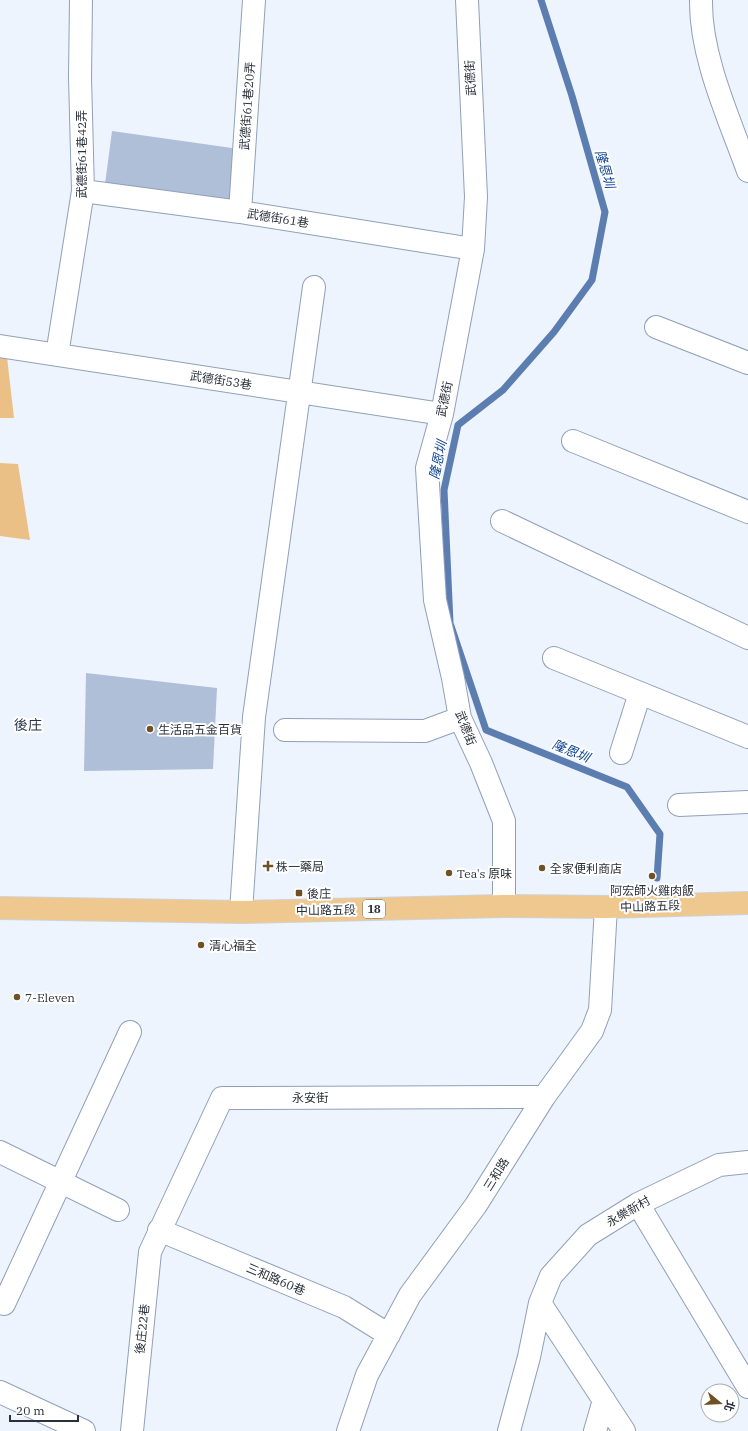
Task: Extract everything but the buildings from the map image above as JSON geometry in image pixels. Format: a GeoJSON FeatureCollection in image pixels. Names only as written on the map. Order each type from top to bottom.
{"type":"FeatureCollection","features":[{"type":"Feature","properties":{"kind":"main road","name":"中山路五段"},"geometry":{"type":"LineString","coordinates":[[0,908],[241,912],[504,906],[606,907],[748,903]]}},
{"type":"Feature","properties":{"kind":"street","name":"武德街61巷42弄"},"geometry":{"type":"LineString","coordinates":[[57,355],[83,191],[80,77],[81,0]]}},
{"type":"Feature","properties":{"kind":"street","name":"武德街61巷20弄"},"geometry":{"type":"LineString","coordinates":[[240,212],[254,0]]}},
{"type":"Feature","properties":{"kind":"street","name":"武德街"},"geometry":{"type":"LineString","coordinates":[[467,0],[476,197],[473,249],[442,414],[427,468],[435,600],[453,678],[460,718],[481,763],[504,821],[504,906]]}},
{"type":"Feature","properties":{"kind":"street"},"geometry":{"type":"LineString","coordinates":[[701,0],[701,16],[707,54],[748,172]]}},
{"type":"Feature","properties":{"kind":"street","name":"武德街61巷"},"geometry":{"type":"LineString","coordinates":[[83,191],[240,212],[473,249]]}},
{"type":"Feature","properties":{"kind":"street"},"geometry":{"type":"LineString","coordinates":[[241,912],[254,717],[314,287]]}},
{"type":"Feature","properties":{"kind":"street"},"geometry":{"type":"LineString","coordinates":[[656,327],[748,363]]}},
{"type":"Feature","properties":{"kind":"street","name":"武德街53巷"},"geometry":{"type":"LineString","coordinates":[[0,346],[442,414]]}},
{"type":"Feature","properties":{"kind":"street"},"geometry":{"type":"LineString","coordinates":[[573,442],[748,512]]}},
{"type":"Feature","properties":{"kind":"street"},"geometry":{"type":"LineString","coordinates":[[502,521],[748,638]]}},
{"type":"Feature","properties":{"kind":"street"},"geometry":{"type":"LineString","coordinates":[[554,658],[748,737]]}},
{"type":"Feature","properties":{"kind":"street"},"geometry":{"type":"LineString","coordinates":[[621,753],[640,693]]}},
{"type":"Feature","properties":{"kind":"street"},"geometry":{"type":"LineString","coordinates":[[285,730],[425,731],[460,718]]}},
{"type":"Feature","properties":{"kind":"street"},"geometry":{"type":"LineString","coordinates":[[679,805],[748,802]]}},
{"type":"Feature","properties":{"kind":"street","name":"三和路"},"geometry":{"type":"LineString","coordinates":[[348,1431],[367,1376],[410,1295],[476,1205],[544,1097],[592,1031],[600,1010],[606,907]]}},
{"type":"Feature","properties":{"kind":"street"},"geometry":{"type":"LineString","coordinates":[[4,1304],[130,1032]]}},
{"type":"Feature","properties":{"kind":"street","name":"永安街"},"geometry":{"type":"LineString","coordinates":[[159,1230],[222,1098],[544,1097]]}},
{"type":"Feature","properties":{"kind":"street"},"geometry":{"type":"LineString","coordinates":[[0,1152],[118,1210]]}},
{"type":"Feature","properties":{"kind":"street","name":"永樂新村"},"geometry":{"type":"LineString","coordinates":[[509,1431],[540,1302],[551,1276],[588,1234],[638,1204],[719,1165],[748,1162]]}},
{"type":"Feature","properties":{"kind":"street"},"geometry":{"type":"LineString","coordinates":[[638,1204],[748,1387]]}},
{"type":"Feature","properties":{"kind":"street","name":"三和路60巷"},"geometry":{"type":"LineString","coordinates":[[159,1230],[344,1307],[389,1335]]}},
{"type":"Feature","properties":{"kind":"street","name":"後庄22巷"},"geometry":{"type":"LineString","coordinates":[[132,1431],[150,1252],[159,1230]]}},
{"type":"Feature","properties":{"kind":"street"},"geometry":{"type":"LineString","coordinates":[[540,1302],[624,1431]]}},
{"type":"Feature","properties":{"kind":"street"},"geometry":{"type":"LineString","coordinates":[[0,1392],[84,1431]]}},
{"type":"Feature","properties":{"kind":"street"},"geometry":{"type":"LineString","coordinates":[[595,1431],[604,1400]]}},
{"type":"Feature","properties":{"kind":"shaded area"},"geometry":{"type":"Polygon","coordinates":[[[0,356],[7,357],[14,418],[0,418],[0,356]]]}},
{"type":"Feature","properties":{"kind":"shaded area"},"geometry":{"type":"Polygon","coordinates":[[[0,463],[18,464],[30,540],[0,536],[0,463]]]}},
{"type":"Feature","properties":{"kind":"waterway","name":"隆恩圳"},"geometry":{"type":"LineString","coordinates":[[541,0],[572,96],[605,212],[592,280],[554,332],[503,390],[458,425],[444,490],[450,623],[486,730],[627,787],[660,834],[657,878]]}},
{"type":"Feature","properties":{"kind":"place","name":"生活品五金百貨"},"geometry":{"type":"Point","coordinates":[150,729]}},
{"type":"Feature","properties":{"kind":"place","name":"株一藥局"},"geometry":{"type":"Point","coordinates":[268,866]}},
{"type":"Feature","properties":{"kind":"place","name":"全家便利商店"},"geometry":{"type":"Point","coordinates":[542,868]}},
{"type":"Feature","properties":{"kind":"place","name":"Tea's 原味"},"geometry":{"type":"Point","coordinates":[449,873]}},
{"type":"Feature","properties":{"kind":"place","name":"阿宏師火雞肉飯"},"geometry":{"type":"Point","coordinates":[652,876]}},
{"type":"Feature","properties":{"kind":"place","name":"後庄"},"geometry":{"type":"Point","coordinates":[299,893]}},
{"type":"Feature","properties":{"kind":"place","name":"清心福全"},"geometry":{"type":"Point","coordinates":[201,945]}},
{"type":"Feature","properties":{"kind":"place","name":"7-Eleven"},"geometry":{"type":"Point","coordinates":[17,997]}},
{"type":"Feature","properties":{"kind":"district","name":"後庄"},"geometry":{"type":"Point","coordinates":[28,725]}}]}
